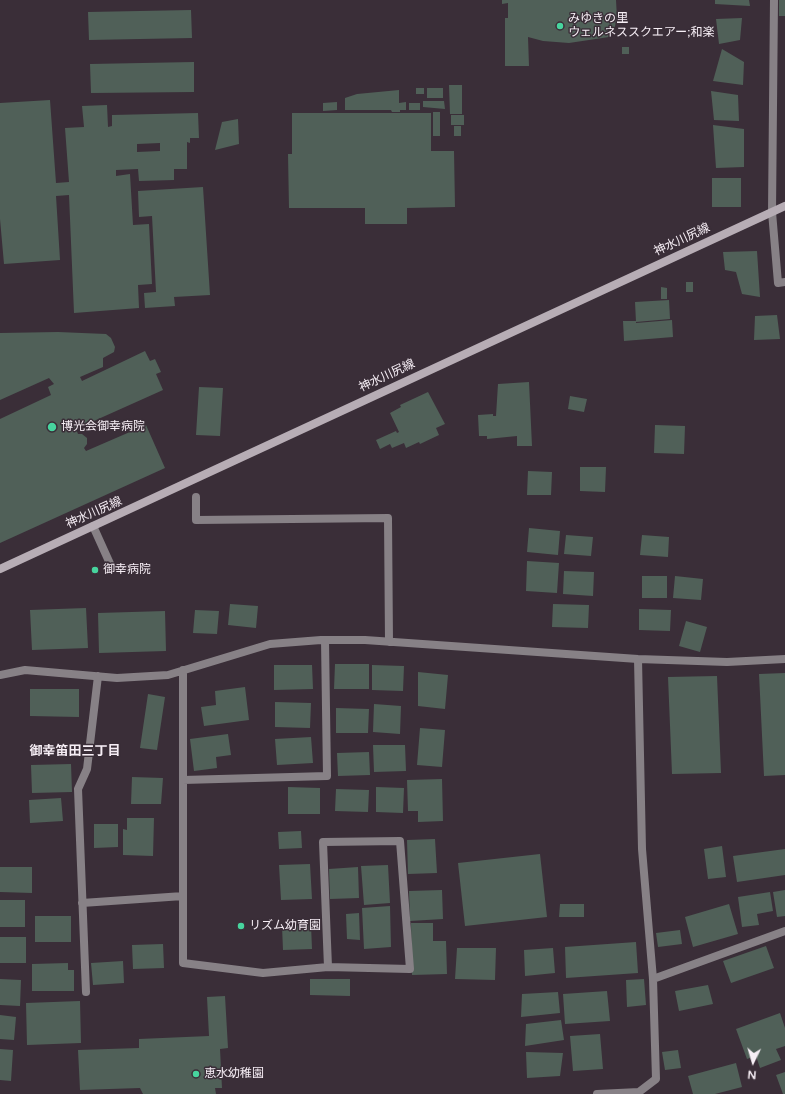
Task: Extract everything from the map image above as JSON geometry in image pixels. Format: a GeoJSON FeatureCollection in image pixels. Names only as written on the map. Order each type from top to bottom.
{"type":"FeatureCollection","features":[{"type":"Feature","properties":{"kind":"main road","name":"神水川尻線"},"geometry":{"type":"LineString","coordinates":[[0,569],[785,206]]}},
{"type":"Feature","properties":{"kind":"street"},"geometry":{"type":"LineString","coordinates":[[774,0],[772,212],[778,282],[785,282]]}},
{"type":"Feature","properties":{"kind":"street"},"geometry":{"type":"LineString","coordinates":[[196,497],[196,520],[388,518],[389,642]]}},
{"type":"Feature","properties":{"kind":"street"},"geometry":{"type":"LineString","coordinates":[[93,526],[112,568]]}},
{"type":"Feature","properties":{"kind":"street"},"geometry":{"type":"LineString","coordinates":[[183,780],[327,776],[325,640]]}},
{"type":"Feature","properties":{"kind":"street"},"geometry":{"type":"LineString","coordinates":[[0,675],[25,670],[117,678],[168,675],[270,644],[325,640],[389,642],[638,659],[727,662],[785,659]]}},
{"type":"Feature","properties":{"kind":"street"},"geometry":{"type":"LineString","coordinates":[[597,1094],[639,1092],[656,1079],[653,979],[642,849],[638,659]]}},
{"type":"Feature","properties":{"kind":"street"},"geometry":{"type":"LineString","coordinates":[[183,670],[183,963],[263,973],[328,967],[410,969],[400,841],[323,842],[328,967]]}},
{"type":"Feature","properties":{"kind":"street"},"geometry":{"type":"LineString","coordinates":[[86,992],[78,789],[87,769],[98,676]]}},
{"type":"Feature","properties":{"kind":"street"},"geometry":{"type":"LineString","coordinates":[[82,903],[183,896]]}},
{"type":"Feature","properties":{"kind":"street"},"geometry":{"type":"LineString","coordinates":[[653,979],[785,931]]}},
{"type":"Feature","properties":{"kind":"building","name":"みゆきの里 ウェルネススクエアー;和楽"},"geometry":{"type":"Polygon","coordinates":[[[502,0],[616,0],[617,18],[613,34],[609,34],[609,37],[569,43],[543,41],[528,37],[529,66],[505,66],[505,18],[508,18],[508,3],[502,4],[502,0]]]}},
{"type":"Feature","properties":{"kind":"building"},"geometry":{"type":"Polygon","coordinates":[[[715,0],[749,0],[750,6],[715,4],[715,0]]]}},
{"type":"Feature","properties":{"kind":"building"},"geometry":{"type":"Polygon","coordinates":[[[779,0],[785,0],[785,16],[779,16],[779,0]]]}},
{"type":"Feature","properties":{"kind":"building"},"geometry":{"type":"Polygon","coordinates":[[[191,10],[192,38],[89,40],[88,12],[191,10]]]}},
{"type":"Feature","properties":{"kind":"building"},"geometry":{"type":"Polygon","coordinates":[[[742,18],[740,40],[719,44],[716,19],[742,18]]]}},
{"type":"Feature","properties":{"kind":"building"},"geometry":{"type":"Polygon","coordinates":[[[622,47],[629,47],[629,54],[622,54],[622,47]]]}},
{"type":"Feature","properties":{"kind":"building"},"geometry":{"type":"Polygon","coordinates":[[[722,49],[744,62],[743,85],[713,81],[722,49]]]}},
{"type":"Feature","properties":{"kind":"building"},"geometry":{"type":"Polygon","coordinates":[[[194,62],[194,92],[91,93],[90,64],[194,62]]]}},
{"type":"Feature","properties":{"kind":"building"},"geometry":{"type":"Polygon","coordinates":[[[449,85],[462,85],[462,114],[450,114],[449,85]]]}},
{"type":"Feature","properties":{"kind":"building"},"geometry":{"type":"Polygon","coordinates":[[[416,88],[424,88],[424,94],[416,94],[416,88]]]}},
{"type":"Feature","properties":{"kind":"building"},"geometry":{"type":"Polygon","coordinates":[[[427,88],[443,88],[443,98],[427,98],[427,88]]]}},
{"type":"Feature","properties":{"kind":"building"},"geometry":{"type":"Polygon","coordinates":[[[399,90],[399,103],[406,102],[406,110],[392,112],[391,110],[345,110],[345,98],[357,94],[399,90]]]}},
{"type":"Feature","properties":{"kind":"building"},"geometry":{"type":"Polygon","coordinates":[[[711,91],[738,95],[739,121],[714,120],[711,91]]]}},
{"type":"Feature","properties":{"kind":"building"},"geometry":{"type":"Polygon","coordinates":[[[50,100],[56,183],[69,182],[65,128],[84,127],[82,106],[107,105],[108,127],[112,126],[112,115],[198,113],[199,138],[190,138],[190,143],[187,142],[187,169],[174,169],[174,180],[139,181],[138,169],[116,170],[116,176],[130,174],[133,225],[149,224],[152,284],[138,285],[139,308],[74,313],[69,195],[56,196],[60,260],[4,264],[0,219],[0,103],[50,100]],[[160,143],[137,144],[137,152],[160,151],[160,143]]]}},
{"type":"Feature","properties":{"kind":"building"},"geometry":{"type":"Polygon","coordinates":[[[423,101],[444,101],[445,109],[423,107],[423,101]]]}},
{"type":"Feature","properties":{"kind":"building"},"geometry":{"type":"Polygon","coordinates":[[[337,102],[337,110],[323,111],[323,103],[337,102]]]}},
{"type":"Feature","properties":{"kind":"building"},"geometry":{"type":"Polygon","coordinates":[[[409,103],[420,103],[420,110],[409,110],[409,103]]]}},
{"type":"Feature","properties":{"kind":"building"},"geometry":{"type":"Polygon","coordinates":[[[433,112],[440,112],[440,136],[433,136],[433,112]]]}},
{"type":"Feature","properties":{"kind":"building"},"geometry":{"type":"Polygon","coordinates":[[[292,113],[431,113],[431,151],[454,151],[455,207],[407,208],[407,224],[365,224],[365,208],[289,208],[288,154],[292,154],[292,113]]]}},
{"type":"Feature","properties":{"kind":"building"},"geometry":{"type":"Polygon","coordinates":[[[451,115],[464,115],[464,125],[451,125],[451,115]]]}},
{"type":"Feature","properties":{"kind":"building"},"geometry":{"type":"Polygon","coordinates":[[[238,119],[239,144],[215,150],[222,122],[238,119]]]}},
{"type":"Feature","properties":{"kind":"building"},"geometry":{"type":"Polygon","coordinates":[[[713,125],[744,129],[744,167],[716,168],[713,125]]]}},
{"type":"Feature","properties":{"kind":"building"},"geometry":{"type":"Polygon","coordinates":[[[454,126],[461,126],[461,136],[454,136],[454,126]]]}},
{"type":"Feature","properties":{"kind":"building"},"geometry":{"type":"Polygon","coordinates":[[[712,178],[741,178],[741,207],[712,207],[712,178]]]}},
{"type":"Feature","properties":{"kind":"building"},"geometry":{"type":"Polygon","coordinates":[[[203,187],[210,295],[174,297],[175,306],[145,308],[144,293],[156,292],[152,216],[139,217],[138,191],[203,187]]]}},
{"type":"Feature","properties":{"kind":"building"},"geometry":{"type":"Polygon","coordinates":[[[757,251],[760,297],[742,294],[736,272],[725,270],[723,252],[757,251]]]}},
{"type":"Feature","properties":{"kind":"building"},"geometry":{"type":"Polygon","coordinates":[[[686,282],[693,282],[693,292],[686,292],[686,282]]]}},
{"type":"Feature","properties":{"kind":"building"},"geometry":{"type":"Polygon","coordinates":[[[661,287],[667,288],[667,299],[661,299],[661,287]]]}},
{"type":"Feature","properties":{"kind":"building"},"geometry":{"type":"Polygon","coordinates":[[[669,300],[670,319],[636,322],[635,302],[669,300]]]}},
{"type":"Feature","properties":{"kind":"building"},"geometry":{"type":"Polygon","coordinates":[[[777,315],[780,339],[754,340],[755,316],[777,315]]]}},
{"type":"Feature","properties":{"kind":"building"},"geometry":{"type":"Polygon","coordinates":[[[672,320],[673,337],[624,341],[623,321],[636,321],[636,323],[672,320]]]}},
{"type":"Feature","properties":{"kind":"building"},"geometry":{"type":"Polygon","coordinates":[[[58,332],[106,334],[111,338],[115,347],[114,352],[103,358],[103,367],[80,377],[82,381],[145,351],[150,361],[155,359],[161,372],[156,374],[163,390],[76,429],[78,434],[82,434],[87,438],[87,444],[84,448],[86,451],[146,425],[165,468],[0,543],[0,419],[51,395],[48,387],[54,384],[49,378],[0,400],[0,333],[58,332]]]}},
{"type":"Feature","properties":{"kind":"building"},"geometry":{"type":"Polygon","coordinates":[[[529,382],[532,446],[517,446],[517,436],[487,439],[487,436],[479,436],[478,415],[493,414],[493,416],[496,416],[498,384],[529,382]]]}},
{"type":"Feature","properties":{"kind":"building"},"geometry":{"type":"Polygon","coordinates":[[[199,387],[223,388],[220,436],[196,435],[199,387]]]}},
{"type":"Feature","properties":{"kind":"building"},"geometry":{"type":"Polygon","coordinates":[[[428,392],[445,424],[436,428],[439,435],[420,444],[419,442],[406,448],[404,443],[392,448],[390,444],[380,449],[376,440],[396,431],[397,433],[399,432],[390,413],[401,407],[400,405],[428,392]]]}},
{"type":"Feature","properties":{"kind":"building"},"geometry":{"type":"Polygon","coordinates":[[[570,396],[587,399],[584,412],[568,409],[570,396]]]}},
{"type":"Feature","properties":{"kind":"building"},"geometry":{"type":"Polygon","coordinates":[[[655,425],[685,426],[684,454],[654,453],[655,425]]]}},
{"type":"Feature","properties":{"kind":"building"},"geometry":{"type":"Polygon","coordinates":[[[580,467],[606,467],[605,492],[580,491],[580,467]]]}},
{"type":"Feature","properties":{"kind":"building"},"geometry":{"type":"Polygon","coordinates":[[[528,471],[552,472],[551,495],[527,495],[528,471]]]}},
{"type":"Feature","properties":{"kind":"building"},"geometry":{"type":"Polygon","coordinates":[[[529,528],[560,531],[558,555],[527,552],[529,528]]]}},
{"type":"Feature","properties":{"kind":"building"},"geometry":{"type":"Polygon","coordinates":[[[566,535],[593,537],[591,556],[564,554],[566,535]]]}},
{"type":"Feature","properties":{"kind":"building"},"geometry":{"type":"Polygon","coordinates":[[[642,535],[669,537],[668,557],[640,555],[642,535]]]}},
{"type":"Feature","properties":{"kind":"building"},"geometry":{"type":"Polygon","coordinates":[[[527,561],[559,563],[557,593],[526,591],[527,561]]]}},
{"type":"Feature","properties":{"kind":"building"},"geometry":{"type":"Polygon","coordinates":[[[564,571],[594,572],[593,596],[563,594],[564,571]]]}},
{"type":"Feature","properties":{"kind":"building"},"geometry":{"type":"Polygon","coordinates":[[[642,576],[667,576],[667,598],[642,598],[642,576]]]}},
{"type":"Feature","properties":{"kind":"building"},"geometry":{"type":"Polygon","coordinates":[[[675,576],[703,579],[701,600],[673,598],[675,576]]]}},
{"type":"Feature","properties":{"kind":"building"},"geometry":{"type":"Polygon","coordinates":[[[230,604],[258,606],[256,628],[228,625],[230,604]]]}},
{"type":"Feature","properties":{"kind":"building"},"geometry":{"type":"Polygon","coordinates":[[[553,604],[589,605],[588,628],[552,627],[553,604]]]}},
{"type":"Feature","properties":{"kind":"building"},"geometry":{"type":"Polygon","coordinates":[[[86,608],[88,648],[32,650],[30,610],[86,608]]]}},
{"type":"Feature","properties":{"kind":"building"},"geometry":{"type":"Polygon","coordinates":[[[639,609],[671,610],[670,631],[639,630],[639,609]]]}},
{"type":"Feature","properties":{"kind":"building"},"geometry":{"type":"Polygon","coordinates":[[[195,610],[219,611],[217,634],[193,633],[195,610]]]}},
{"type":"Feature","properties":{"kind":"building"},"geometry":{"type":"Polygon","coordinates":[[[165,611],[166,651],[99,653],[98,613],[165,611]]]}},
{"type":"Feature","properties":{"kind":"building"},"geometry":{"type":"Polygon","coordinates":[[[686,621],[707,627],[700,652],[679,646],[686,621]]]}},
{"type":"Feature","properties":{"kind":"building"},"geometry":{"type":"Polygon","coordinates":[[[335,664],[369,664],[369,689],[334,689],[335,664]]]}},
{"type":"Feature","properties":{"kind":"building"},"geometry":{"type":"Polygon","coordinates":[[[274,665],[312,665],[313,689],[274,690],[274,665]]]}},
{"type":"Feature","properties":{"kind":"building"},"geometry":{"type":"Polygon","coordinates":[[[372,665],[404,666],[403,691],[372,690],[372,665]]]}},
{"type":"Feature","properties":{"kind":"building"},"geometry":{"type":"Polygon","coordinates":[[[418,672],[448,675],[445,709],[418,706],[418,672]]]}},
{"type":"Feature","properties":{"kind":"building"},"geometry":{"type":"Polygon","coordinates":[[[785,673],[785,775],[764,776],[759,674],[785,673]]]}},
{"type":"Feature","properties":{"kind":"building"},"geometry":{"type":"Polygon","coordinates":[[[717,676],[721,773],[672,774],[668,677],[717,676]]]}},
{"type":"Feature","properties":{"kind":"building"},"geometry":{"type":"Polygon","coordinates":[[[245,687],[249,720],[204,726],[201,707],[216,705],[215,691],[245,687]]]}},
{"type":"Feature","properties":{"kind":"building"},"geometry":{"type":"Polygon","coordinates":[[[30,689],[79,689],[79,717],[30,716],[30,689]]]}},
{"type":"Feature","properties":{"kind":"building"},"geometry":{"type":"Polygon","coordinates":[[[148,694],[165,697],[157,750],[140,748],[148,694]]]}},
{"type":"Feature","properties":{"kind":"building"},"geometry":{"type":"Polygon","coordinates":[[[275,702],[311,703],[310,728],[275,727],[275,702]]]}},
{"type":"Feature","properties":{"kind":"building"},"geometry":{"type":"Polygon","coordinates":[[[374,704],[401,706],[400,734],[373,732],[374,704]]]}},
{"type":"Feature","properties":{"kind":"building"},"geometry":{"type":"Polygon","coordinates":[[[336,708],[369,709],[368,733],[336,733],[336,708]]]}},
{"type":"Feature","properties":{"kind":"building"},"geometry":{"type":"Polygon","coordinates":[[[420,728],[445,730],[442,767],[417,765],[420,728]]]}},
{"type":"Feature","properties":{"kind":"building"},"geometry":{"type":"Polygon","coordinates":[[[228,734],[231,755],[216,757],[217,768],[194,771],[190,739],[228,734]]]}},
{"type":"Feature","properties":{"kind":"building"},"geometry":{"type":"Polygon","coordinates":[[[311,737],[313,763],[277,765],[275,739],[311,737]]]}},
{"type":"Feature","properties":{"kind":"building"},"geometry":{"type":"Polygon","coordinates":[[[373,745],[405,745],[406,771],[374,772],[373,745]]]}},
{"type":"Feature","properties":{"kind":"building"},"geometry":{"type":"Polygon","coordinates":[[[369,752],[370,775],[338,776],[337,753],[369,752]]]}},
{"type":"Feature","properties":{"kind":"building"},"geometry":{"type":"Polygon","coordinates":[[[71,764],[72,792],[32,793],[31,765],[71,764]]]}},
{"type":"Feature","properties":{"kind":"building"},"geometry":{"type":"Polygon","coordinates":[[[132,777],[163,778],[161,804],[131,804],[132,777]]]}},
{"type":"Feature","properties":{"kind":"building"},"geometry":{"type":"Polygon","coordinates":[[[442,779],[443,821],[418,822],[418,811],[408,811],[407,780],[442,779]]]}},
{"type":"Feature","properties":{"kind":"building"},"geometry":{"type":"Polygon","coordinates":[[[288,787],[320,788],[320,814],[288,814],[288,787]]]}},
{"type":"Feature","properties":{"kind":"building"},"geometry":{"type":"Polygon","coordinates":[[[376,787],[404,788],[403,813],[376,812],[376,787]]]}},
{"type":"Feature","properties":{"kind":"building"},"geometry":{"type":"Polygon","coordinates":[[[336,789],[369,790],[368,812],[335,811],[336,789]]]}},
{"type":"Feature","properties":{"kind":"building"},"geometry":{"type":"Polygon","coordinates":[[[61,798],[63,821],[30,823],[29,800],[61,798]]]}},
{"type":"Feature","properties":{"kind":"building"},"geometry":{"type":"Polygon","coordinates":[[[127,818],[154,818],[153,856],[123,855],[123,829],[127,830],[127,818]]]}},
{"type":"Feature","properties":{"kind":"building"},"geometry":{"type":"Polygon","coordinates":[[[94,824],[118,824],[118,847],[94,848],[94,824]]]}},
{"type":"Feature","properties":{"kind":"building"},"geometry":{"type":"Polygon","coordinates":[[[301,831],[302,848],[279,849],[278,832],[301,831]]]}},
{"type":"Feature","properties":{"kind":"building"},"geometry":{"type":"Polygon","coordinates":[[[435,839],[437,873],[408,874],[407,840],[435,839]]]}},
{"type":"Feature","properties":{"kind":"building"},"geometry":{"type":"Polygon","coordinates":[[[722,846],[726,877],[708,879],[704,849],[722,846]]]}},
{"type":"Feature","properties":{"kind":"building"},"geometry":{"type":"Polygon","coordinates":[[[785,849],[785,875],[737,882],[733,856],[785,849]]]}},
{"type":"Feature","properties":{"kind":"building"},"geometry":{"type":"Polygon","coordinates":[[[540,854],[547,917],[465,926],[458,863],[540,854]]]}},
{"type":"Feature","properties":{"kind":"building"},"geometry":{"type":"Polygon","coordinates":[[[310,864],[312,899],[281,900],[279,865],[310,864]]]}},
{"type":"Feature","properties":{"kind":"building"},"geometry":{"type":"Polygon","coordinates":[[[388,865],[390,903],[364,905],[361,866],[388,865]]]}},
{"type":"Feature","properties":{"kind":"building"},"geometry":{"type":"Polygon","coordinates":[[[0,867],[32,867],[32,893],[0,892],[0,867]]]}},
{"type":"Feature","properties":{"kind":"building"},"geometry":{"type":"Polygon","coordinates":[[[358,867],[359,898],[330,899],[329,869],[358,867]]]}},
{"type":"Feature","properties":{"kind":"building"},"geometry":{"type":"Polygon","coordinates":[[[442,890],[443,919],[410,921],[409,891],[442,890]]]}},
{"type":"Feature","properties":{"kind":"building"},"geometry":{"type":"Polygon","coordinates":[[[785,890],[785,916],[777,917],[773,892],[785,890]]]}},
{"type":"Feature","properties":{"kind":"building"},"geometry":{"type":"Polygon","coordinates":[[[770,892],[773,911],[757,914],[759,925],[742,927],[738,897],[770,892]]]}},
{"type":"Feature","properties":{"kind":"building"},"geometry":{"type":"Polygon","coordinates":[[[0,900],[25,900],[25,927],[0,927],[0,900]]]}},
{"type":"Feature","properties":{"kind":"building"},"geometry":{"type":"Polygon","coordinates":[[[560,904],[584,904],[584,917],[559,917],[560,904]]]}},
{"type":"Feature","properties":{"kind":"building"},"geometry":{"type":"Polygon","coordinates":[[[729,904],[738,934],[693,947],[685,917],[729,904]]]}},
{"type":"Feature","properties":{"kind":"building"},"geometry":{"type":"Polygon","coordinates":[[[390,906],[391,947],[364,949],[362,908],[390,906]]]}},
{"type":"Feature","properties":{"kind":"building"},"geometry":{"type":"Polygon","coordinates":[[[359,913],[360,940],[347,939],[346,914],[359,913]]]}},
{"type":"Feature","properties":{"kind":"building"},"geometry":{"type":"Polygon","coordinates":[[[35,916],[71,916],[71,942],[35,942],[35,916]]]}},
{"type":"Feature","properties":{"kind":"building"},"geometry":{"type":"Polygon","coordinates":[[[411,923],[433,923],[433,941],[446,941],[447,974],[412,975],[411,923]]]}},
{"type":"Feature","properties":{"kind":"building"},"geometry":{"type":"Polygon","coordinates":[[[311,925],[312,949],[283,950],[282,926],[311,925]]]}},
{"type":"Feature","properties":{"kind":"building"},"geometry":{"type":"Polygon","coordinates":[[[680,930],[682,944],[658,947],[656,933],[680,930]]]}},
{"type":"Feature","properties":{"kind":"building"},"geometry":{"type":"Polygon","coordinates":[[[0,937],[26,937],[26,963],[0,963],[0,937]]]}},
{"type":"Feature","properties":{"kind":"building"},"geometry":{"type":"Polygon","coordinates":[[[636,942],[638,973],[566,978],[565,947],[636,942]]]}},
{"type":"Feature","properties":{"kind":"building"},"geometry":{"type":"Polygon","coordinates":[[[163,944],[164,968],[133,969],[132,945],[163,944]]]}},
{"type":"Feature","properties":{"kind":"building"},"geometry":{"type":"Polygon","coordinates":[[[766,946],[774,968],[731,983],[723,961],[766,946]]]}},
{"type":"Feature","properties":{"kind":"building"},"geometry":{"type":"Polygon","coordinates":[[[457,948],[496,948],[495,980],[455,979],[457,948]]]}},
{"type":"Feature","properties":{"kind":"building"},"geometry":{"type":"Polygon","coordinates":[[[553,948],[555,973],[525,976],[524,950],[553,948]]]}},
{"type":"Feature","properties":{"kind":"building"},"geometry":{"type":"Polygon","coordinates":[[[123,961],[124,983],[93,985],[91,963],[123,961]]]}},
{"type":"Feature","properties":{"kind":"building"},"geometry":{"type":"Polygon","coordinates":[[[68,963],[68,970],[74,970],[74,991],[32,991],[32,964],[68,963]]]}},
{"type":"Feature","properties":{"kind":"building"},"geometry":{"type":"Polygon","coordinates":[[[0,979],[21,980],[20,1006],[0,1005],[0,979]]]}},
{"type":"Feature","properties":{"kind":"building"},"geometry":{"type":"Polygon","coordinates":[[[310,979],[350,979],[350,996],[310,995],[310,979]]]}},
{"type":"Feature","properties":{"kind":"building"},"geometry":{"type":"Polygon","coordinates":[[[644,979],[646,1005],[627,1007],[626,980],[644,979]]]}},
{"type":"Feature","properties":{"kind":"building"},"geometry":{"type":"Polygon","coordinates":[[[708,985],[713,1004],[679,1011],[675,991],[708,985]]]}},
{"type":"Feature","properties":{"kind":"building"},"geometry":{"type":"Polygon","coordinates":[[[607,991],[610,1021],[565,1024],[563,994],[607,991]]]}},
{"type":"Feature","properties":{"kind":"building"},"geometry":{"type":"Polygon","coordinates":[[[558,992],[560,1013],[521,1017],[522,994],[558,992]]]}},
{"type":"Feature","properties":{"kind":"building"},"geometry":{"type":"Polygon","coordinates":[[[225,996],[228,1048],[220,1049],[222,1088],[215,1088],[216,1094],[143,1094],[140,1088],[80,1090],[78,1050],[139,1048],[139,1039],[209,1036],[207,997],[225,996]]]}},
{"type":"Feature","properties":{"kind":"building"},"geometry":{"type":"Polygon","coordinates":[[[80,1001],[81,1043],[27,1045],[26,1003],[80,1001]]]}},
{"type":"Feature","properties":{"kind":"building"},"geometry":{"type":"Polygon","coordinates":[[[780,1013],[785,1028],[785,1046],[776,1049],[781,1060],[760,1068],[756,1056],[747,1059],[736,1029],[780,1013]]]}},
{"type":"Feature","properties":{"kind":"building"},"geometry":{"type":"Polygon","coordinates":[[[0,1015],[16,1017],[14,1040],[0,1039],[0,1015]]]}},
{"type":"Feature","properties":{"kind":"building"},"geometry":{"type":"Polygon","coordinates":[[[561,1020],[564,1040],[525,1046],[526,1024],[561,1020]]]}},
{"type":"Feature","properties":{"kind":"building"},"geometry":{"type":"Polygon","coordinates":[[[600,1034],[603,1069],[573,1071],[570,1036],[600,1034]]]}},
{"type":"Feature","properties":{"kind":"building"},"geometry":{"type":"Polygon","coordinates":[[[0,1049],[13,1050],[11,1081],[0,1080],[0,1049]]]}},
{"type":"Feature","properties":{"kind":"building"},"geometry":{"type":"Polygon","coordinates":[[[678,1050],[681,1068],[665,1070],[662,1052],[678,1050]]]}},
{"type":"Feature","properties":{"kind":"building"},"geometry":{"type":"Polygon","coordinates":[[[526,1052],[563,1053],[560,1076],[527,1078],[526,1052]]]}},
{"type":"Feature","properties":{"kind":"building"},"geometry":{"type":"Polygon","coordinates":[[[736,1063],[742,1087],[715,1094],[693,1094],[688,1076],[736,1063]]]}},
{"type":"Feature","properties":{"kind":"building"},"geometry":{"type":"Polygon","coordinates":[[[785,1072],[785,1094],[783,1094],[776,1075],[785,1072]]]}},
{"type":"Feature","properties":{"kind":"place","name":"みゆきの里 ウェルネススクエアー;和楽"},"geometry":{"type":"Point","coordinates":[560,26]}},
{"type":"Feature","properties":{"kind":"place","name":"博光会御幸病院"},"geometry":{"type":"Point","coordinates":[52,427]}},
{"type":"Feature","properties":{"kind":"place","name":"御幸病院"},"geometry":{"type":"Point","coordinates":[95,570]}},
{"type":"Feature","properties":{"kind":"place","name":"リズム幼育園"},"geometry":{"type":"Point","coordinates":[241,926]}},
{"type":"Feature","properties":{"kind":"place","name":"恵水幼稚園"},"geometry":{"type":"Point","coordinates":[196,1074]}},
{"type":"Feature","properties":{"kind":"district","name":"御幸笛田三丁目"},"geometry":{"type":"Point","coordinates":[75,752]}}]}
